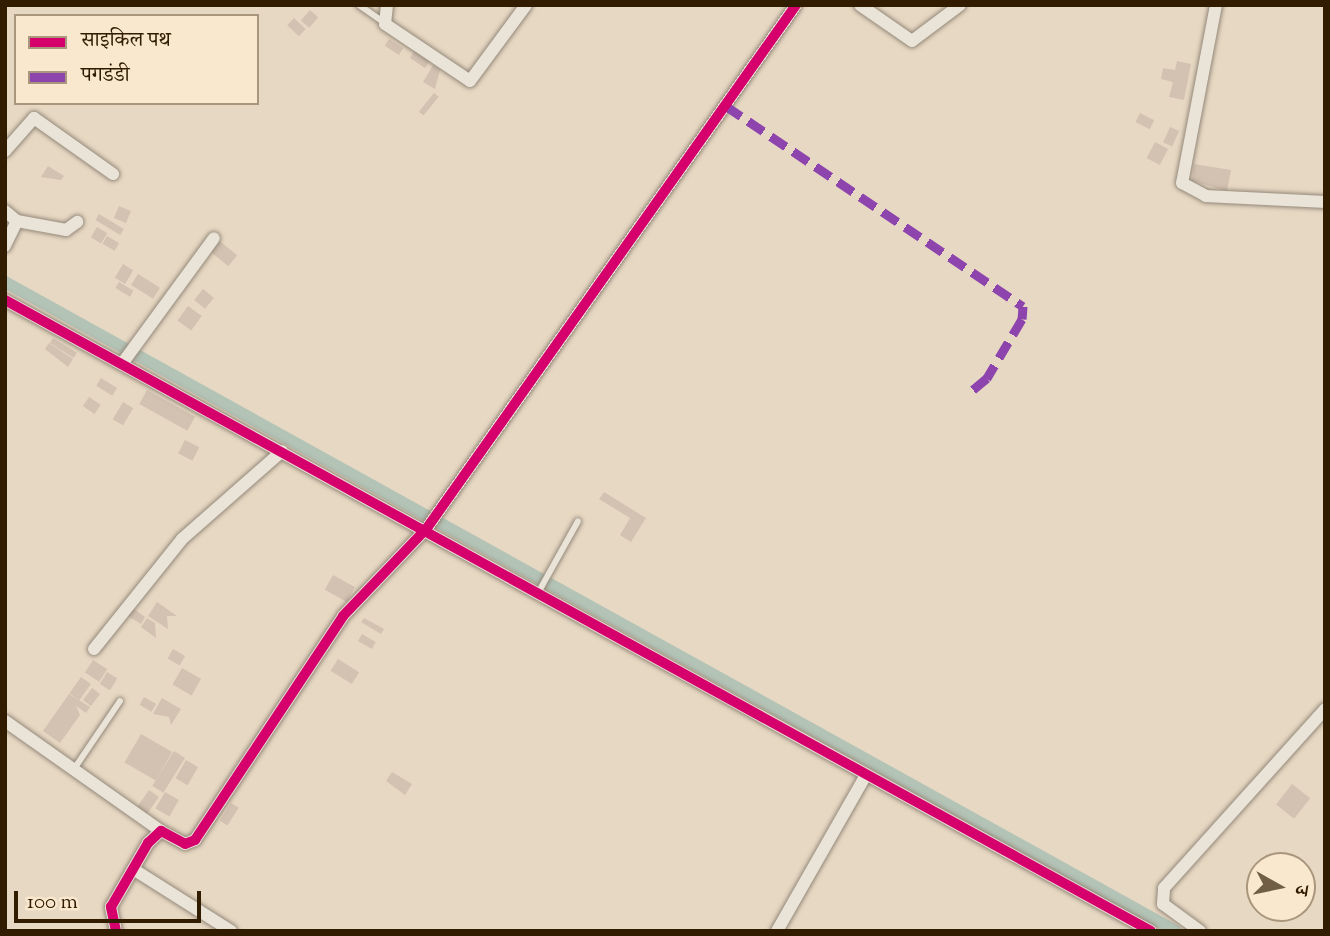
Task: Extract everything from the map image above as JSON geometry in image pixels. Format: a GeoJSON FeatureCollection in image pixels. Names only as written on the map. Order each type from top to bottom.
{"type":"FeatureCollection","features":[{"type":"Feature","properties":{"kind":"street"},"geometry":{"type":"LineString","coordinates":[[387,5],[382,21],[471,81],[526,5]]}},
{"type":"Feature","properties":{"kind":"street"},"geometry":{"type":"LineString","coordinates":[[5,721],[160,831],[186,844],[195,840],[343,616],[438,510],[796,5]]}},
{"type":"Feature","properties":{"kind":"street"},"geometry":{"type":"LineString","coordinates":[[860,5],[912,41],[960,5]]}},
{"type":"Feature","properties":{"kind":"street"},"geometry":{"type":"LineString","coordinates":[[1216,5],[1182,183],[1206,196],[1325,202]]}},
{"type":"Feature","properties":{"kind":"street"},"geometry":{"type":"LineString","coordinates":[[5,151],[34,118],[113,174]]}},
{"type":"Feature","properties":{"kind":"street"},"geometry":{"type":"LineString","coordinates":[[5,211],[16,221],[66,230],[77,222]]}},
{"type":"Feature","properties":{"kind":"street"},"geometry":{"type":"LineString","coordinates":[[5,246],[16,221]]}},
{"type":"Feature","properties":{"kind":"street"},"geometry":{"type":"LineString","coordinates":[[125,359],[214,238]]}},
{"type":"Feature","properties":{"kind":"street"},"geometry":{"type":"LineString","coordinates":[[5,300],[125,359],[282,451],[425,527],[866,775],[1152,931]]}},
{"type":"Feature","properties":{"kind":"street"},"geometry":{"type":"LineString","coordinates":[[94,649],[182,539],[282,451]]}},
{"type":"Feature","properties":{"kind":"street"},"geometry":{"type":"LineString","coordinates":[[1200,931],[1163,904],[1164,888],[1325,709]]}},
{"type":"Feature","properties":{"kind":"street"},"geometry":{"type":"LineString","coordinates":[[777,931],[866,775]]}},
{"type":"Feature","properties":{"kind":"street"},"geometry":{"type":"LineString","coordinates":[[116,931],[111,907],[133,869],[160,831]]}},
{"type":"Feature","properties":{"kind":"street"},"geometry":{"type":"LineString","coordinates":[[133,869],[231,931]]}},
{"type":"Feature","properties":{"kind":"lane"},"geometry":{"type":"LineString","coordinates":[[359,5],[382,21]]}},
{"type":"Feature","properties":{"kind":"lane"},"geometry":{"type":"LineString","coordinates":[[538,590],[542,575],[578,521]]}},
{"type":"Feature","properties":{"kind":"lane"},"geometry":{"type":"LineString","coordinates":[[73,770],[120,701]]}},
{"type":"Feature","properties":{"kind":"building"},"geometry":{"type":"Polygon","coordinates":[[[310,10],[318,17],[309,28],[301,21],[310,10]]]}},
{"type":"Feature","properties":{"kind":"building"},"geometry":{"type":"Polygon","coordinates":[[[294,18],[306,29],[299,36],[287,25],[294,18]]]}},
{"type":"Feature","properties":{"kind":"building"},"geometry":{"type":"Polygon","coordinates":[[[389,39],[403,48],[399,55],[385,46],[389,39]]]}},
{"type":"Feature","properties":{"kind":"building"},"geometry":{"type":"Polygon","coordinates":[[[415,50],[431,59],[425,68],[410,58],[415,50]]]}},
{"type":"Feature","properties":{"kind":"building"},"geometry":{"type":"Polygon","coordinates":[[[1177,61],[1191,64],[1184,100],[1169,97],[1173,82],[1161,79],[1163,68],[1175,70],[1177,61]]]}},
{"type":"Feature","properties":{"kind":"building"},"geometry":{"type":"Polygon","coordinates":[[[433,65],[440,70],[435,89],[423,82],[433,65]]]}},
{"type":"Feature","properties":{"kind":"building"},"geometry":{"type":"Polygon","coordinates":[[[434,93],[439,97],[424,115],[419,112],[434,93]]]}},
{"type":"Feature","properties":{"kind":"building"},"geometry":{"type":"Polygon","coordinates":[[[1140,113],[1154,120],[1150,129],[1135,122],[1140,113]]]}},
{"type":"Feature","properties":{"kind":"building"},"geometry":{"type":"Polygon","coordinates":[[[1170,127],[1179,131],[1172,147],[1163,143],[1170,127]]]}},
{"type":"Feature","properties":{"kind":"building"},"geometry":{"type":"Polygon","coordinates":[[[1155,142],[1168,149],[1160,165],[1147,158],[1155,142]]]}},
{"type":"Feature","properties":{"kind":"building"},"geometry":{"type":"Polygon","coordinates":[[[1194,164],[1231,170],[1227,191],[1192,181],[1194,164]]]}},
{"type":"Feature","properties":{"kind":"building"},"geometry":{"type":"Polygon","coordinates":[[[48,166],[64,176],[61,180],[41,177],[48,166]]]}},
{"type":"Feature","properties":{"kind":"building"},"geometry":{"type":"Polygon","coordinates":[[[119,206],[131,211],[126,223],[114,218],[119,206]]]}},
{"type":"Feature","properties":{"kind":"building"},"geometry":{"type":"Polygon","coordinates":[[[99,214],[124,229],[120,235],[95,220],[99,214]]]}},
{"type":"Feature","properties":{"kind":"building"},"geometry":{"type":"Polygon","coordinates":[[[97,227],[107,233],[101,243],[91,237],[97,227]]]}},
{"type":"Feature","properties":{"kind":"building"},"geometry":{"type":"Polygon","coordinates":[[[107,236],[119,243],[115,251],[102,244],[107,236]]]}},
{"type":"Feature","properties":{"kind":"building"},"geometry":{"type":"Polygon","coordinates":[[[217,239],[237,255],[228,266],[208,250],[217,239]]]}},
{"type":"Feature","properties":{"kind":"building"},"geometry":{"type":"Polygon","coordinates":[[[123,264],[133,270],[125,284],[115,278],[123,264]]]}},
{"type":"Feature","properties":{"kind":"building"},"geometry":{"type":"Polygon","coordinates":[[[138,274],[160,288],[153,299],[131,285],[138,274]]]}},
{"type":"Feature","properties":{"kind":"building"},"geometry":{"type":"Polygon","coordinates":[[[119,282],[134,291],[130,297],[115,288],[119,282]]]}},
{"type":"Feature","properties":{"kind":"building"},"geometry":{"type":"Polygon","coordinates":[[[203,289],[214,298],[205,309],[194,300],[203,289]]]}},
{"type":"Feature","properties":{"kind":"building"},"geometry":{"type":"Polygon","coordinates":[[[188,306],[202,316],[191,331],[177,321],[188,306]]]}},
{"type":"Feature","properties":{"kind":"building"},"geometry":{"type":"Polygon","coordinates":[[[53,338],[77,353],[74,358],[50,343],[53,338]]]}},
{"type":"Feature","properties":{"kind":"building"},"geometry":{"type":"Polygon","coordinates":[[[49,343],[73,359],[68,367],[45,349],[49,343]]]}},
{"type":"Feature","properties":{"kind":"building"},"geometry":{"type":"Polygon","coordinates":[[[101,378],[117,388],[112,396],[96,386],[101,378]]]}},
{"type":"Feature","properties":{"kind":"building"},"geometry":{"type":"Polygon","coordinates":[[[147,390],[195,417],[187,431],[139,404],[147,390]]]}},
{"type":"Feature","properties":{"kind":"building"},"geometry":{"type":"Polygon","coordinates":[[[89,397],[101,405],[94,414],[83,406],[89,397]]]}},
{"type":"Feature","properties":{"kind":"building"},"geometry":{"type":"Polygon","coordinates":[[[123,402],[133,408],[123,425],[113,419],[123,402]]]}},
{"type":"Feature","properties":{"kind":"building"},"geometry":{"type":"Polygon","coordinates":[[[185,440],[199,447],[192,461],[178,453],[185,440]]]}},
{"type":"Feature","properties":{"kind":"building"},"geometry":{"type":"Polygon","coordinates":[[[604,492],[646,518],[631,542],[620,535],[630,518],[599,499],[604,492]]]}},
{"type":"Feature","properties":{"kind":"building"},"geometry":{"type":"Polygon","coordinates":[[[333,575],[355,587],[347,602],[325,590],[333,575]]]}},
{"type":"Feature","properties":{"kind":"building"},"geometry":{"type":"Polygon","coordinates":[[[157,602],[177,616],[167,616],[168,629],[148,616],[157,602]]]}},
{"type":"Feature","properties":{"kind":"building"},"geometry":{"type":"Polygon","coordinates":[[[131,607],[145,617],[141,624],[126,615],[131,607]]]}},
{"type":"Feature","properties":{"kind":"building"},"geometry":{"type":"Polygon","coordinates":[[[147,618],[155,623],[156,638],[141,627],[147,618]]]}},
{"type":"Feature","properties":{"kind":"building"},"geometry":{"type":"Polygon","coordinates":[[[364,618],[384,629],[381,634],[361,622],[364,618]]]}},
{"type":"Feature","properties":{"kind":"building"},"geometry":{"type":"Polygon","coordinates":[[[362,634],[376,642],[372,649],[358,641],[362,634]]]}},
{"type":"Feature","properties":{"kind":"building"},"geometry":{"type":"Polygon","coordinates":[[[173,649],[185,656],[180,666],[168,659],[173,649]]]}},
{"type":"Feature","properties":{"kind":"building"},"geometry":{"type":"Polygon","coordinates":[[[338,659],[359,672],[352,684],[331,671],[338,659]]]}},
{"type":"Feature","properties":{"kind":"building"},"geometry":{"type":"Polygon","coordinates":[[[93,660],[107,669],[99,682],[85,673],[93,660]]]}},
{"type":"Feature","properties":{"kind":"building"},"geometry":{"type":"Polygon","coordinates":[[[182,668],[201,679],[192,695],[172,684],[182,668]]]}},
{"type":"Feature","properties":{"kind":"building"},"geometry":{"type":"Polygon","coordinates":[[[107,672],[117,678],[110,690],[100,684],[107,672]]]}},
{"type":"Feature","properties":{"kind":"building"},"geometry":{"type":"Polygon","coordinates":[[[81,677],[91,684],[79,700],[70,693],[81,677]]]}},
{"type":"Feature","properties":{"kind":"building"},"geometry":{"type":"Polygon","coordinates":[[[92,688],[100,694],[91,706],[83,700],[92,688]]]}},
{"type":"Feature","properties":{"kind":"building"},"geometry":{"type":"Polygon","coordinates":[[[69,694],[90,707],[86,713],[76,706],[80,715],[60,743],[43,731],[69,694]]]}},
{"type":"Feature","properties":{"kind":"building"},"geometry":{"type":"Polygon","coordinates":[[[144,697],[156,704],[152,712],[140,705],[144,697]]]}},
{"type":"Feature","properties":{"kind":"building"},"geometry":{"type":"Polygon","coordinates":[[[162,698],[181,709],[171,725],[169,717],[153,714],[162,698]]]}},
{"type":"Feature","properties":{"kind":"building"},"geometry":{"type":"Polygon","coordinates":[[[141,734],[172,752],[156,781],[124,763],[141,734]]]}},
{"type":"Feature","properties":{"kind":"building"},"geometry":{"type":"Polygon","coordinates":[[[174,751],[185,758],[163,793],[152,786],[174,751]]]}},
{"type":"Feature","properties":{"kind":"building"},"geometry":{"type":"Polygon","coordinates":[[[186,760],[198,767],[188,785],[176,778],[186,760]]]}},
{"type":"Feature","properties":{"kind":"building"},"geometry":{"type":"Polygon","coordinates":[[[392,772],[412,784],[405,795],[386,781],[392,772]]]}},
{"type":"Feature","properties":{"kind":"building"},"geometry":{"type":"Polygon","coordinates":[[[1292,784],[1310,798],[1294,819],[1276,804],[1292,784]]]}},
{"type":"Feature","properties":{"kind":"building"},"geometry":{"type":"Polygon","coordinates":[[[149,790],[159,797],[146,815],[136,808],[149,790]]]}},
{"type":"Feature","properties":{"kind":"building"},"geometry":{"type":"Polygon","coordinates":[[[165,792],[179,800],[169,816],[156,808],[165,792]]]}},
{"type":"Feature","properties":{"kind":"building"},"geometry":{"type":"Polygon","coordinates":[[[231,803],[239,808],[228,826],[220,821],[231,803]]]}},
{"type":"Feature","properties":{"kind":"waterway"},"geometry":{"type":"LineString","coordinates":[[5,282],[1176,931]]}},
{"type":"Feature","properties":{"kind":"marked path"},"geometry":{"type":"LineString","coordinates":[[726,106],[1023,306],[1022,319],[987,378],[968,394]]}},
{"type":"Feature","properties":{"kind":"cycle path"},"geometry":{"type":"LineString","coordinates":[[116,931],[111,907],[148,843],[161,831],[185,844],[195,840],[343,616],[427,528],[796,5]]}},
{"type":"Feature","properties":{"kind":"cycle path"},"geometry":{"type":"LineString","coordinates":[[5,300],[1151,931]]}}]}
